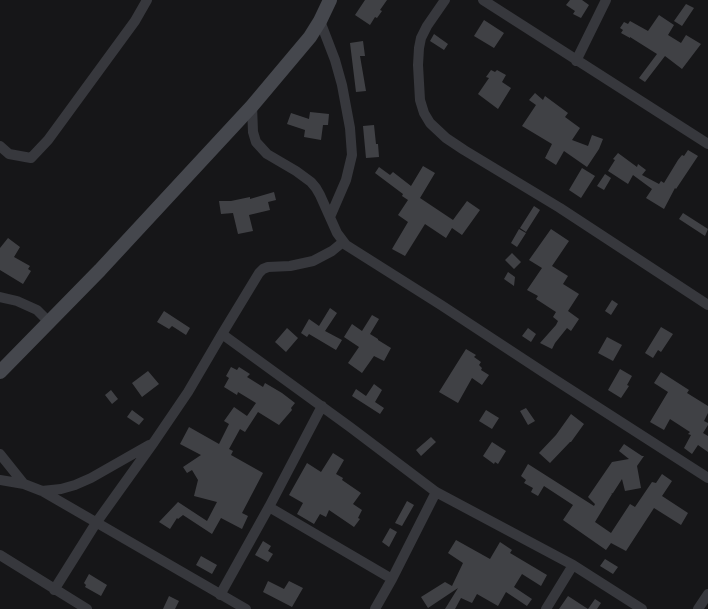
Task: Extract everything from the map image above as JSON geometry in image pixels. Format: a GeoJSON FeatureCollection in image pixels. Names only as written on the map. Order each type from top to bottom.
{"type":"FeatureCollection","features":[{"type":"Feature","properties":{"kind":"street"},"geometry":{"type":"LineString","coordinates":[[0,146],[9,154],[31,158],[48,140],[135,20],[147,0]]}},
{"type":"Feature","properties":{"kind":"street"},"geometry":{"type":"LineString","coordinates":[[0,372],[100,270],[252,106],[302,48],[320,21],[330,0]]}},
{"type":"Feature","properties":{"kind":"street"},"geometry":{"type":"LineString","coordinates":[[445,0],[426,26],[419,48],[418,65],[420,100],[424,113],[430,123],[446,138],[464,150],[560,208],[708,305]]}},
{"type":"Feature","properties":{"kind":"street"},"geometry":{"type":"LineString","coordinates":[[483,0],[576,61],[706,139]]}},
{"type":"Feature","properties":{"kind":"street"},"geometry":{"type":"LineString","coordinates":[[576,61],[605,6],[606,0]]}},
{"type":"Feature","properties":{"kind":"street"},"geometry":{"type":"LineString","coordinates":[[320,21],[335,60],[342,85],[350,128],[352,155],[346,180],[330,217]]}},
{"type":"Feature","properties":{"kind":"street"},"geometry":{"type":"LineString","coordinates":[[252,106],[253,132],[256,142],[260,148],[311,182],[320,195],[337,233],[343,242],[708,478]]}},
{"type":"Feature","properties":{"kind":"street"},"geometry":{"type":"LineString","coordinates":[[54,590],[96,523],[188,392],[259,273],[268,267],[290,266],[313,261],[332,251],[343,242]]}},
{"type":"Feature","properties":{"kind":"street"},"geometry":{"type":"LineString","coordinates":[[0,297],[17,301],[37,310],[49,322]]}},
{"type":"Feature","properties":{"kind":"street"},"geometry":{"type":"LineString","coordinates":[[222,334],[322,406],[436,492],[573,565],[642,609]]}},
{"type":"Feature","properties":{"kind":"street"},"geometry":{"type":"LineString","coordinates":[[220,595],[269,507],[322,406]]}},
{"type":"Feature","properties":{"kind":"street"},"geometry":{"type":"LineString","coordinates":[[42,491],[60,489],[91,478],[154,442]]}},
{"type":"Feature","properties":{"kind":"street"},"geometry":{"type":"LineString","coordinates":[[0,454],[24,484]]}},
{"type":"Feature","properties":{"kind":"street"},"geometry":{"type":"LineString","coordinates":[[0,480],[24,484],[42,491],[246,609]]}},
{"type":"Feature","properties":{"kind":"street"},"geometry":{"type":"LineString","coordinates":[[375,609],[392,579],[436,492]]}},
{"type":"Feature","properties":{"kind":"street"},"geometry":{"type":"LineString","coordinates":[[269,507],[392,579]]}},
{"type":"Feature","properties":{"kind":"street"},"geometry":{"type":"LineString","coordinates":[[0,555],[54,590],[87,609]]}},
{"type":"Feature","properties":{"kind":"street"},"geometry":{"type":"LineString","coordinates":[[546,609],[573,565]]}},
{"type":"Feature","properties":{"kind":"street"},"geometry":{"type":"LineString","coordinates":[[698,609],[708,594]]}},
{"type":"Feature","properties":{"kind":"building"},"geometry":{"type":"Polygon","coordinates":[[[365,0],[387,0],[380,10],[382,11],[377,18],[375,17],[370,25],[355,15],[365,0]]]}},
{"type":"Feature","properties":{"kind":"building"},"geometry":{"type":"Polygon","coordinates":[[[570,0],[582,0],[589,5],[581,18],[573,14],[575,11],[566,5],[570,0]]]}},
{"type":"Feature","properties":{"kind":"building"},"geometry":{"type":"Polygon","coordinates":[[[686,4],[694,8],[682,26],[674,21],[686,4]]]}},
{"type":"Feature","properties":{"kind":"building"},"geometry":{"type":"Polygon","coordinates":[[[659,15],[674,25],[668,35],[681,43],[686,35],[701,44],[682,69],[665,56],[645,82],[639,78],[657,54],[621,33],[623,30],[620,28],[624,22],[628,24],[630,21],[648,31],[659,15]]]}},
{"type":"Feature","properties":{"kind":"building"},"geometry":{"type":"Polygon","coordinates":[[[484,20],[504,33],[494,48],[474,36],[484,20]]]}},
{"type":"Feature","properties":{"kind":"building"},"geometry":{"type":"Polygon","coordinates":[[[434,34],[448,44],[444,50],[430,41],[434,34]]]}},
{"type":"Feature","properties":{"kind":"building"},"geometry":{"type":"Polygon","coordinates":[[[363,41],[365,56],[360,56],[366,91],[356,92],[350,43],[363,41]]]}},
{"type":"Feature","properties":{"kind":"building"},"geometry":{"type":"Polygon","coordinates":[[[491,70],[495,72],[497,70],[506,75],[502,82],[511,88],[498,109],[478,94],[489,78],[486,77],[491,70]]]}},
{"type":"Feature","properties":{"kind":"building"},"geometry":{"type":"Polygon","coordinates":[[[535,93],[543,100],[545,96],[568,113],[565,117],[580,128],[572,140],[588,146],[592,135],[603,139],[599,149],[587,167],[564,151],[556,165],[545,158],[552,144],[522,126],[536,105],[529,100],[535,93]]]}},
{"type":"Feature","properties":{"kind":"building"},"geometry":{"type":"Polygon","coordinates":[[[310,112],[329,114],[328,125],[323,125],[321,140],[304,137],[305,130],[287,124],[291,113],[309,119],[310,112]]]}},
{"type":"Feature","properties":{"kind":"building"},"geometry":{"type":"Polygon","coordinates":[[[374,125],[379,157],[366,158],[363,126],[374,125]]]}},
{"type":"Feature","properties":{"kind":"building"},"geometry":{"type":"Polygon","coordinates":[[[688,150],[698,156],[676,189],[675,188],[664,209],[646,198],[652,189],[633,175],[628,184],[608,171],[615,160],[613,159],[618,153],[637,167],[638,164],[646,170],[642,175],[659,184],[661,181],[664,183],[678,160],[682,155],[684,156],[688,150]]]}},
{"type":"Feature","properties":{"kind":"building"},"geometry":{"type":"Polygon","coordinates":[[[423,166],[435,173],[420,198],[453,220],[467,201],[480,210],[462,235],[452,228],[446,238],[425,224],[405,256],[392,249],[408,222],[398,215],[408,200],[402,196],[403,194],[375,173],[379,167],[390,175],[393,172],[411,186],[423,166]]]}},
{"type":"Feature","properties":{"kind":"building"},"geometry":{"type":"Polygon","coordinates":[[[582,168],[595,176],[581,198],[569,190],[582,168]]]}},
{"type":"Feature","properties":{"kind":"building"},"geometry":{"type":"Polygon","coordinates":[[[605,174],[611,178],[604,190],[597,186],[605,174]]]}},
{"type":"Feature","properties":{"kind":"building"},"geometry":{"type":"Polygon","coordinates":[[[274,192],[276,200],[268,202],[270,210],[249,215],[253,231],[238,234],[233,213],[221,214],[219,201],[231,201],[250,197],[250,199],[274,192]]]}},
{"type":"Feature","properties":{"kind":"building"},"geometry":{"type":"Polygon","coordinates":[[[534,206],[540,210],[526,232],[520,228],[534,206]]]}},
{"type":"Feature","properties":{"kind":"building"},"geometry":{"type":"Polygon","coordinates":[[[683,213],[708,229],[705,236],[679,219],[683,213]]]}},
{"type":"Feature","properties":{"kind":"building"},"geometry":{"type":"Polygon","coordinates":[[[519,229],[526,233],[517,247],[511,243],[519,229]]]}},
{"type":"Feature","properties":{"kind":"building"},"geometry":{"type":"Polygon","coordinates":[[[551,229],[569,241],[552,266],[568,276],[563,284],[579,294],[568,311],[579,319],[571,331],[567,328],[552,349],[540,343],[556,325],[558,321],[553,317],[556,312],[536,299],[538,296],[527,290],[542,268],[529,260],[551,229]]]}},
{"type":"Feature","properties":{"kind":"building"},"geometry":{"type":"Polygon","coordinates":[[[8,238],[20,247],[14,257],[30,266],[28,269],[31,271],[23,284],[0,270],[0,248],[8,238]]]}},
{"type":"Feature","properties":{"kind":"building"},"geometry":{"type":"Polygon","coordinates":[[[512,253],[521,262],[514,269],[505,260],[512,253]]]}},
{"type":"Feature","properties":{"kind":"building"},"geometry":{"type":"Polygon","coordinates":[[[508,272],[515,277],[514,286],[504,279],[508,272]]]}},
{"type":"Feature","properties":{"kind":"building"},"geometry":{"type":"Polygon","coordinates":[[[612,300],[618,304],[611,315],[605,311],[612,300]]]}},
{"type":"Feature","properties":{"kind":"building"},"geometry":{"type":"Polygon","coordinates":[[[330,308],[337,313],[325,331],[342,340],[336,350],[309,334],[307,337],[301,333],[309,319],[319,326],[330,308]]]}},
{"type":"Feature","properties":{"kind":"building"},"geometry":{"type":"Polygon","coordinates":[[[164,311],[190,328],[186,335],[172,326],[169,329],[157,322],[164,311]]]}},
{"type":"Feature","properties":{"kind":"building"},"geometry":{"type":"Polygon","coordinates":[[[372,315],[379,319],[370,334],[391,348],[384,361],[374,356],[362,373],[348,363],[359,347],[344,337],[352,324],[362,331],[372,315]]]}},
{"type":"Feature","properties":{"kind":"building"},"geometry":{"type":"Polygon","coordinates":[[[661,327],[673,334],[661,352],[658,350],[653,358],[645,353],[661,327]]]}},
{"type":"Feature","properties":{"kind":"building"},"geometry":{"type":"Polygon","coordinates":[[[287,328],[298,338],[286,352],[275,342],[287,328]]]}},
{"type":"Feature","properties":{"kind":"building"},"geometry":{"type":"Polygon","coordinates":[[[528,328],[536,334],[531,342],[522,336],[528,328]]]}},
{"type":"Feature","properties":{"kind":"building"},"geometry":{"type":"Polygon","coordinates":[[[607,337],[622,345],[613,361],[598,353],[607,337]]]}},
{"type":"Feature","properties":{"kind":"building"},"geometry":{"type":"Polygon","coordinates":[[[466,349],[476,355],[474,357],[481,362],[479,365],[482,368],[481,370],[489,375],[482,385],[472,378],[458,403],[439,392],[466,349]]]}},
{"type":"Feature","properties":{"kind":"building"},"geometry":{"type":"Polygon","coordinates":[[[231,367],[237,370],[239,367],[250,374],[247,377],[263,387],[265,383],[295,403],[291,408],[292,410],[279,425],[258,412],[245,432],[240,429],[229,449],[233,451],[231,455],[263,473],[242,513],[248,516],[242,529],[221,518],[212,534],[183,515],[178,519],[177,518],[170,529],[159,522],[178,502],[207,521],[217,502],[194,496],[198,480],[192,470],[187,473],[183,467],[201,455],[180,444],[189,427],[219,444],[229,424],[224,421],[234,407],[247,416],[256,403],[238,392],[237,395],[224,387],[229,378],[226,376],[231,367]]]}},
{"type":"Feature","properties":{"kind":"building"},"geometry":{"type":"Polygon","coordinates":[[[620,369],[632,376],[627,385],[629,386],[621,398],[608,390],[620,369]]]}},
{"type":"Feature","properties":{"kind":"building"},"geometry":{"type":"Polygon","coordinates":[[[148,371],[159,384],[142,397],[132,383],[148,371]]]}},
{"type":"Feature","properties":{"kind":"building"},"geometry":{"type":"Polygon","coordinates":[[[661,372],[689,390],[687,393],[708,406],[708,413],[704,421],[708,423],[708,425],[703,433],[708,436],[708,452],[698,445],[692,454],[684,448],[691,435],[688,434],[690,432],[670,419],[664,430],[650,422],[668,392],[654,383],[661,372]]]}},
{"type":"Feature","properties":{"kind":"building"},"geometry":{"type":"Polygon","coordinates":[[[374,384],[382,390],[375,402],[384,408],[380,414],[352,396],[356,389],[366,396],[374,384]]]}},
{"type":"Feature","properties":{"kind":"building"},"geometry":{"type":"Polygon","coordinates":[[[111,390],[118,399],[112,404],[105,395],[111,390]]]}},
{"type":"Feature","properties":{"kind":"building"},"geometry":{"type":"Polygon","coordinates":[[[526,408],[535,421],[528,425],[520,411],[526,408]]]}},
{"type":"Feature","properties":{"kind":"building"},"geometry":{"type":"Polygon","coordinates":[[[132,410],[144,419],[139,425],[127,417],[132,410]]]}},
{"type":"Feature","properties":{"kind":"building"},"geometry":{"type":"Polygon","coordinates":[[[486,410],[499,418],[492,429],[479,421],[486,410]]]}},
{"type":"Feature","properties":{"kind":"building"},"geometry":{"type":"Polygon","coordinates":[[[571,414],[584,424],[571,442],[550,463],[539,453],[556,435],[571,414]]]}},
{"type":"Feature","properties":{"kind":"building"},"geometry":{"type":"Polygon","coordinates":[[[431,437],[436,442],[421,456],[416,450],[431,437]]]}},
{"type":"Feature","properties":{"kind":"building"},"geometry":{"type":"Polygon","coordinates":[[[492,442],[506,451],[498,464],[495,462],[494,464],[483,456],[492,442]]]}},
{"type":"Feature","properties":{"kind":"building"},"geometry":{"type":"Polygon","coordinates":[[[624,444],[644,456],[637,466],[641,488],[625,491],[622,479],[611,494],[595,522],[611,533],[630,504],[635,507],[652,482],[656,483],[662,474],[672,481],[662,496],[688,513],[681,525],[654,508],[626,551],[611,543],[606,550],[563,520],[573,505],[544,486],[538,496],[531,492],[533,488],[524,483],[526,480],[521,476],[528,464],[594,506],[595,504],[588,497],[612,462],[629,459],[619,451],[624,444]]]}},
{"type":"Feature","properties":{"kind":"building"},"geometry":{"type":"Polygon","coordinates":[[[333,453],[344,460],[336,474],[361,493],[353,504],[362,510],[358,518],[360,519],[354,527],[329,510],[326,517],[320,514],[314,524],[297,514],[303,503],[289,495],[307,463],[321,472],[333,453]]]}},
{"type":"Feature","properties":{"kind":"building"},"geometry":{"type":"Polygon","coordinates":[[[407,501],[414,505],[402,526],[395,523],[407,501]]]}},
{"type":"Feature","properties":{"kind":"building"},"geometry":{"type":"Polygon","coordinates":[[[390,528],[397,532],[389,547],[382,542],[390,528]]]}},
{"type":"Feature","properties":{"kind":"building"},"geometry":{"type":"Polygon","coordinates":[[[456,540],[490,559],[500,542],[512,550],[510,553],[547,575],[541,586],[522,574],[514,587],[532,599],[527,606],[506,592],[498,606],[477,594],[472,603],[461,598],[455,609],[445,609],[458,588],[428,608],[421,597],[445,582],[452,586],[463,563],[448,553],[456,540]]]}},
{"type":"Feature","properties":{"kind":"building"},"geometry":{"type":"Polygon","coordinates":[[[263,541],[271,546],[268,551],[273,554],[268,562],[255,555],[263,541]]]}},
{"type":"Feature","properties":{"kind":"building"},"geometry":{"type":"Polygon","coordinates":[[[201,556],[217,565],[212,574],[196,565],[201,556]]]}},
{"type":"Feature","properties":{"kind":"building"},"geometry":{"type":"Polygon","coordinates":[[[605,559],[618,567],[613,574],[600,566],[605,559]]]}},
{"type":"Feature","properties":{"kind":"building"},"geometry":{"type":"Polygon","coordinates":[[[89,574],[107,585],[101,596],[85,587],[86,585],[84,583],[89,574]]]}},
{"type":"Feature","properties":{"kind":"building"},"geometry":{"type":"Polygon","coordinates":[[[268,581],[284,589],[289,581],[303,588],[292,607],[263,592],[268,581]]]}},
{"type":"Feature","properties":{"kind":"building"},"geometry":{"type":"Polygon","coordinates":[[[169,596],[179,601],[175,609],[163,609],[169,596]]]}},
{"type":"Feature","properties":{"kind":"building"},"geometry":{"type":"Polygon","coordinates":[[[568,596],[588,609],[559,609],[568,596]]]}},
{"type":"Feature","properties":{"kind":"building"},"geometry":{"type":"Polygon","coordinates":[[[595,599],[601,603],[597,609],[588,609],[595,599]]]}}]}
